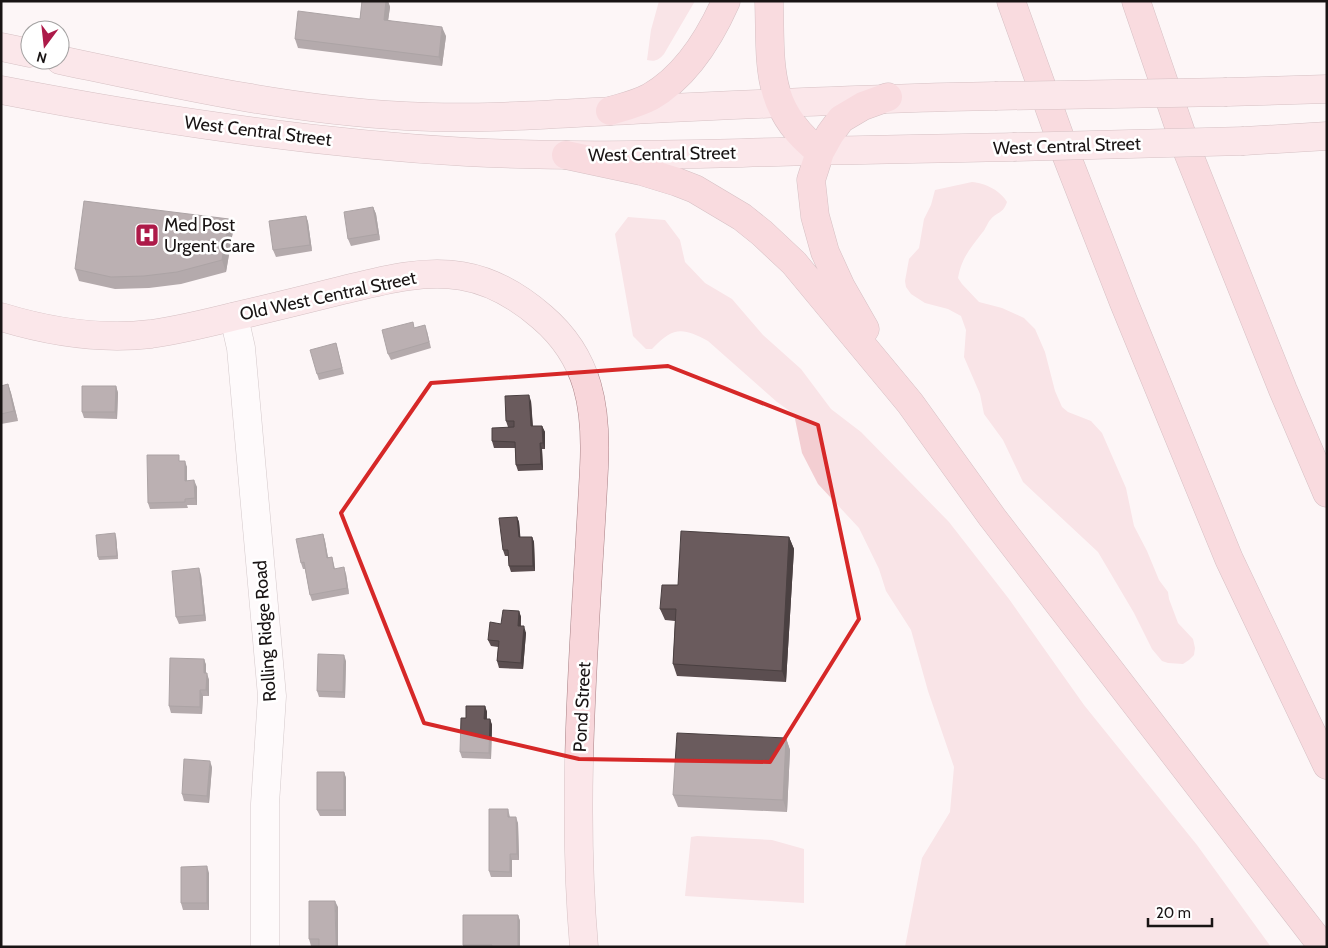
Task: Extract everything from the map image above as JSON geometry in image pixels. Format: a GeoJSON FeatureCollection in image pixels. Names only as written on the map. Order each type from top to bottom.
{"type":"FeatureCollection","features":[{"type":"Feature","properties":{"kind":"highway"},"geometry":{"type":"LineString","coordinates":[[610,111],[650,96],[675,78],[703,44],[726,1]]}},
{"type":"Feature","properties":{"kind":"highway"},"geometry":{"type":"LineString","coordinates":[[769,1],[771,72],[774,88],[780,103],[794,127],[804,140],[820,152]]}},
{"type":"Feature","properties":{"kind":"highway"},"geometry":{"type":"LineString","coordinates":[[1011,1],[1081,194],[1229,559],[1327,765]]}},
{"type":"Feature","properties":{"kind":"highway"},"geometry":{"type":"LineString","coordinates":[[1136,1],[1187,150],[1283,390],[1327,493]]}},
{"type":"Feature","properties":{"kind":"highway"},"geometry":{"type":"LineString","coordinates":[[888,98],[863,106],[841,119],[820,152],[811,180],[815,216],[825,252],[841,287],[910,403]]}},
{"type":"Feature","properties":{"kind":"highway"},"geometry":{"type":"LineString","coordinates":[[566,155],[642,171],[695,190],[742,217],[794,263],[910,403],[1009,539],[1323,947]]}},
{"type":"Feature","properties":{"kind":"main road"},"geometry":{"type":"LineString","coordinates":[[1,47],[20,51]]}},
{"type":"Feature","properties":{"kind":"main road","name":"West Central Street"},"geometry":{"type":"LineString","coordinates":[[70,62],[291,106],[404,116],[499,118],[888,98],[1327,89]]}},
{"type":"Feature","properties":{"kind":"main road","name":"West Central Street"},"geometry":{"type":"LineString","coordinates":[[1,90],[146,117],[260,132],[466,152],[566,155],[820,152],[1327,136]]}},
{"type":"Feature","properties":{"kind":"main road","name":"Old West Central Street"},"geometry":{"type":"LineString","coordinates":[[1,318],[61,332],[106,336],[150,334],[234,317],[399,278],[429,274],[460,275],[493,285],[512,295],[547,322],[564,342],[579,366],[588,387],[593,406],[595,424],[594,468]]}},
{"type":"Feature","properties":{"kind":"main road","name":"Pond Street"},"geometry":{"type":"LineString","coordinates":[[584,947],[581,910],[578,782],[594,468]]}},
{"type":"Feature","properties":{"kind":"street","name":"Rolling Ridge Road"},"geometry":{"type":"LineString","coordinates":[[234,317],[241,348],[272,696],[265,804],[265,947]]}},
{"type":"Feature","properties":{"kind":"highlighted area"},"geometry":{"type":"Polygon","coordinates":[[[668,366],[818,425],[859,619],[770,762],[579,759],[424,723],[341,513],[431,383],[668,366]]]}},
{"type":"Feature","properties":{"kind":"shaded area"},"geometry":{"type":"Polygon","coordinates":[[[659,1],[695,1],[664,54],[657,60],[650,61],[647,60],[651,30],[659,1]]]}},
{"type":"Feature","properties":{"kind":"shaded area"},"geometry":{"type":"Polygon","coordinates":[[[972,182],[992,188],[1001,194],[1007,202],[1002,211],[990,221],[967,254],[958,278],[979,302],[1002,308],[1024,318],[1035,329],[1045,352],[1055,391],[1062,407],[1068,412],[1091,421],[1102,433],[1126,488],[1134,526],[1159,580],[1168,592],[1178,623],[1193,639],[1194,655],[1183,664],[1162,661],[1152,649],[1134,613],[1098,552],[1023,482],[1003,440],[984,414],[980,394],[964,357],[966,330],[961,316],[948,309],[925,303],[911,294],[906,287],[905,281],[909,259],[919,248],[924,219],[931,205],[935,190],[972,182]]]}},
{"type":"Feature","properties":{"kind":"shaded area"},"geometry":{"type":"Polygon","coordinates":[[[628,217],[665,220],[680,240],[685,262],[705,283],[732,299],[763,335],[801,369],[831,409],[861,432],[949,522],[1009,599],[1084,705],[1197,845],[1271,947],[905,947],[922,858],[950,812],[954,767],[928,691],[911,630],[886,591],[879,569],[859,528],[818,484],[802,453],[794,414],[777,402],[708,341],[699,336],[684,332],[672,333],[652,349],[646,349],[633,336],[615,234],[628,217]]]}},
{"type":"Feature","properties":{"kind":"shaded area"},"geometry":{"type":"Polygon","coordinates":[[[691,837],[772,840],[804,849],[804,903],[685,896],[691,837]]]}},
{"type":"Feature","properties":{"kind":"building"},"geometry":{"type":"Polygon","coordinates":[[[362,1],[386,1],[384,20],[442,27],[439,57],[295,39],[298,11],[360,19],[362,1]]]}},
{"type":"Feature","properties":{"kind":"building"},"geometry":{"type":"Polygon","coordinates":[[[84,201],[229,219],[222,260],[177,272],[144,276],[111,277],[75,269],[84,201]]]}},
{"type":"Feature","properties":{"kind":"building"},"geometry":{"type":"Polygon","coordinates":[[[373,207],[378,234],[348,239],[344,212],[373,207]]]}},
{"type":"Feature","properties":{"kind":"building"},"geometry":{"type":"Polygon","coordinates":[[[306,216],[310,245],[273,250],[269,221],[306,216]]]}},
{"type":"Feature","properties":{"kind":"building"},"geometry":{"type":"Polygon","coordinates":[[[413,322],[414,328],[425,325],[429,342],[388,354],[382,330],[413,322]]]}},
{"type":"Feature","properties":{"kind":"building"},"geometry":{"type":"Polygon","coordinates":[[[336,343],[342,368],[317,374],[310,350],[336,343]]]}},
{"type":"Feature","properties":{"kind":"building"},"geometry":{"type":"Polygon","coordinates":[[[8,384],[14,411],[1,414],[1,386],[8,384]]]}},
{"type":"Feature","properties":{"kind":"building"},"geometry":{"type":"Polygon","coordinates":[[[82,386],[116,386],[115,412],[82,412],[82,386]]]}},
{"type":"Feature","properties":{"kind":"building"},"geometry":{"type":"Polygon","coordinates":[[[529,395],[531,426],[542,426],[543,443],[540,443],[541,464],[516,465],[515,442],[492,441],[492,428],[514,427],[514,421],[506,421],[505,396],[529,395]]]}},
{"type":"Feature","properties":{"kind":"building"},"geometry":{"type":"Polygon","coordinates":[[[147,455],[179,455],[179,461],[185,461],[185,481],[194,480],[195,498],[185,499],[185,502],[148,503],[147,455]]]}},
{"type":"Feature","properties":{"kind":"building"},"geometry":{"type":"Polygon","coordinates":[[[517,517],[519,537],[532,537],[533,566],[509,566],[508,550],[503,550],[499,518],[517,517]]]}},
{"type":"Feature","properties":{"kind":"building"},"geometry":{"type":"Polygon","coordinates":[[[681,531],[789,537],[782,671],[673,664],[676,609],[660,609],[662,585],[678,585],[681,531]]]}},
{"type":"Feature","properties":{"kind":"building"},"geometry":{"type":"Polygon","coordinates":[[[115,533],[117,556],[98,557],[96,535],[115,533]]]}},
{"type":"Feature","properties":{"kind":"building"},"geometry":{"type":"Polygon","coordinates":[[[323,534],[327,558],[332,557],[334,569],[344,567],[347,588],[310,595],[304,562],[301,563],[296,539],[323,534]]]}},
{"type":"Feature","properties":{"kind":"building"},"geometry":{"type":"Polygon","coordinates":[[[199,568],[204,615],[176,617],[172,571],[199,568]]]}},
{"type":"Feature","properties":{"kind":"building"},"geometry":{"type":"Polygon","coordinates":[[[503,610],[519,611],[518,626],[524,626],[521,663],[497,661],[499,641],[488,640],[490,622],[501,624],[503,610]]]}},
{"type":"Feature","properties":{"kind":"building"},"geometry":{"type":"Polygon","coordinates":[[[318,654],[344,655],[343,692],[317,691],[318,654]]]}},
{"type":"Feature","properties":{"kind":"building"},"geometry":{"type":"Polygon","coordinates":[[[170,658],[204,659],[204,673],[207,673],[206,690],[200,690],[200,707],[169,706],[170,658]]]}},
{"type":"Feature","properties":{"kind":"building"},"geometry":{"type":"Polygon","coordinates":[[[466,706],[485,706],[484,719],[490,719],[489,753],[460,752],[461,718],[466,718],[466,706]]]}},
{"type":"Feature","properties":{"kind":"building"},"geometry":{"type":"Polygon","coordinates":[[[677,733],[786,738],[783,800],[673,795],[677,733]]]}},
{"type":"Feature","properties":{"kind":"building"},"geometry":{"type":"Polygon","coordinates":[[[184,759],[210,761],[207,796],[182,794],[184,759]]]}},
{"type":"Feature","properties":{"kind":"building"},"geometry":{"type":"Polygon","coordinates":[[[317,772],[344,772],[344,810],[317,810],[317,772]]]}},
{"type":"Feature","properties":{"kind":"building"},"geometry":{"type":"Polygon","coordinates":[[[489,809],[508,809],[508,817],[516,817],[517,854],[510,854],[510,872],[489,871],[489,809]]]}},
{"type":"Feature","properties":{"kind":"building"},"geometry":{"type":"Polygon","coordinates":[[[207,866],[207,903],[181,903],[181,867],[207,866]]]}},
{"type":"Feature","properties":{"kind":"building"},"geometry":{"type":"Polygon","coordinates":[[[309,901],[335,901],[336,947],[319,947],[319,939],[309,939],[309,901]]]}},
{"type":"Feature","properties":{"kind":"building"},"geometry":{"type":"Polygon","coordinates":[[[463,915],[518,915],[518,947],[463,945],[463,915]]]}},
{"type":"Feature","properties":{"kind":"place","name":"Med Post Urgent Care"},"geometry":{"type":"Point","coordinates":[147,235]}}]}
